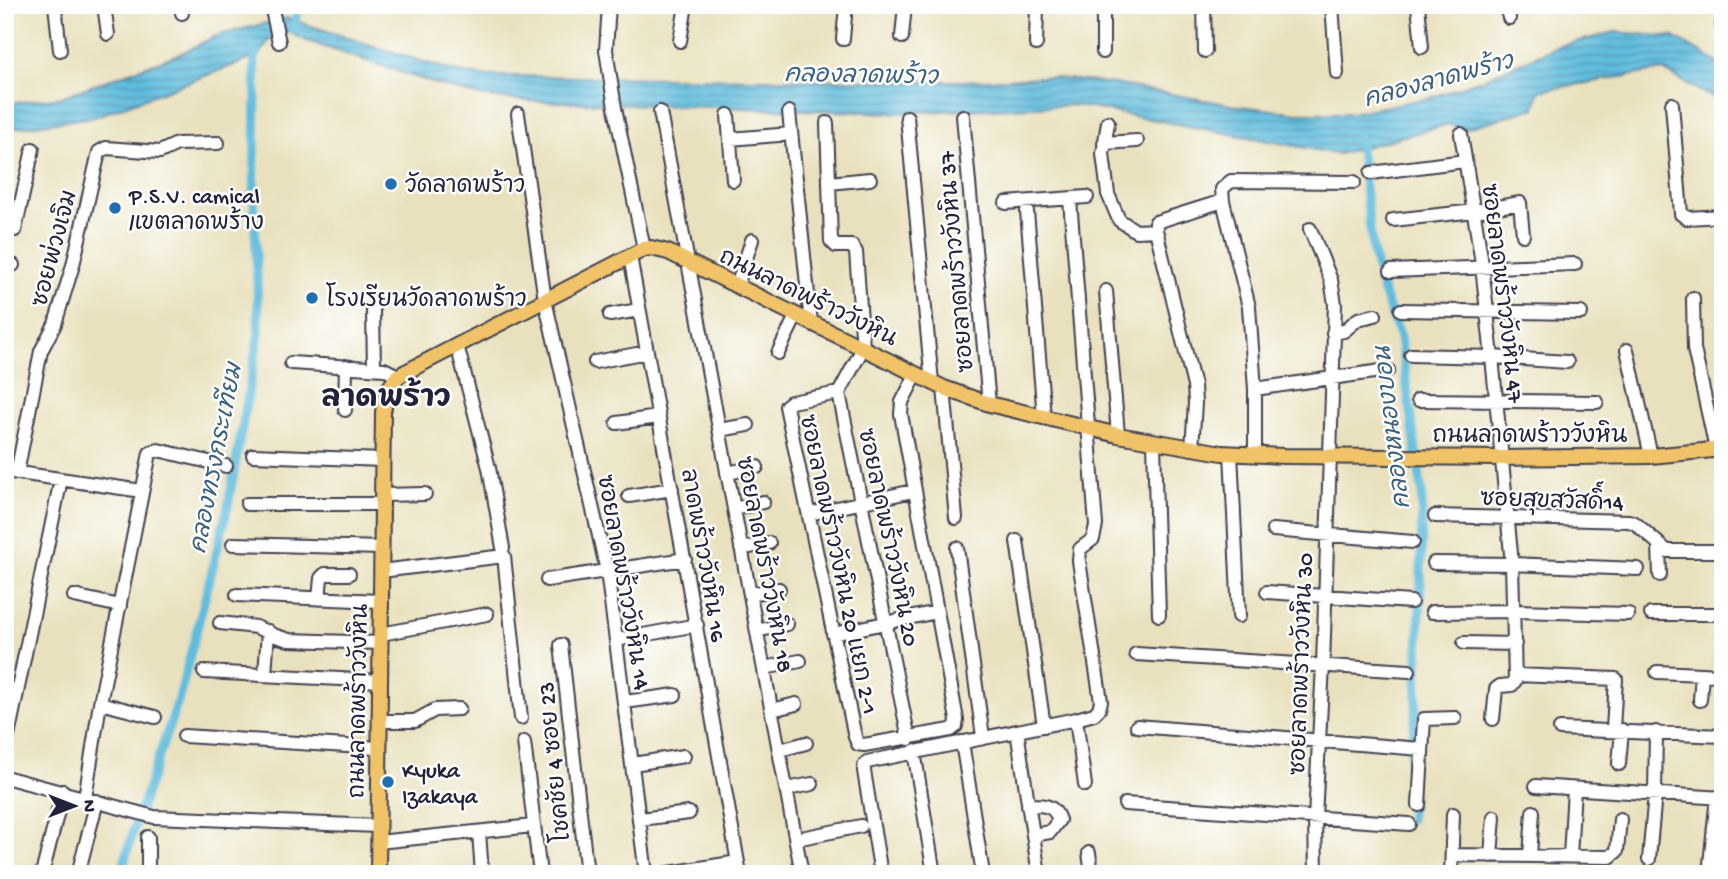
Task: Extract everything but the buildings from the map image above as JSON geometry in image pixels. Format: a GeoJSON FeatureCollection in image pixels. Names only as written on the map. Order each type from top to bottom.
{"type":"FeatureCollection","features":[{"type":"Feature","properties":{"kind":"main road","name":"ถนนลาดพร้าววังหิน"},"geometry":{"type":"LineString","coordinates":[[643,250],[660,249],[938,385],[989,404],[1154,443],[1255,455],[1420,458],[1651,456],[1719,449]]}},
{"type":"Feature","properties":{"kind":"main road"},"geometry":{"type":"LineString","coordinates":[[398,376],[643,250]]}},
{"type":"Feature","properties":{"kind":"main road","name":"ถนนลาดพร้าววังหิน"},"geometry":{"type":"LineString","coordinates":[[377,874],[383,412],[387,391],[398,376]]}},
{"type":"Feature","properties":{"kind":"street"},"geometry":{"type":"LineString","coordinates":[[55,5],[60,50]]}},
{"type":"Feature","properties":{"kind":"street"},"geometry":{"type":"LineString","coordinates":[[104,5],[108,34]]}},
{"type":"Feature","properties":{"kind":"street"},"geometry":{"type":"LineString","coordinates":[[608,5],[606,50],[643,250]]}},
{"type":"Feature","properties":{"kind":"street"},"geometry":{"type":"LineString","coordinates":[[680,41],[686,5]]}},
{"type":"Feature","properties":{"kind":"street"},"geometry":{"type":"LineString","coordinates":[[843,38],[846,5]]}},
{"type":"Feature","properties":{"kind":"street"},"geometry":{"type":"LineString","coordinates":[[902,37],[905,5]]}},
{"type":"Feature","properties":{"kind":"street"},"geometry":{"type":"LineString","coordinates":[[1036,44],[1037,5]]}},
{"type":"Feature","properties":{"kind":"street"},"geometry":{"type":"LineString","coordinates":[[1102,52],[1103,5]]}},
{"type":"Feature","properties":{"kind":"street"},"geometry":{"type":"LineString","coordinates":[[1204,5],[1205,51]]}},
{"type":"Feature","properties":{"kind":"street"},"geometry":{"type":"LineString","coordinates":[[1332,5],[1337,73]]}},
{"type":"Feature","properties":{"kind":"street"},"geometry":{"type":"LineString","coordinates":[[1418,5],[1422,47]]}},
{"type":"Feature","properties":{"kind":"street"},"geometry":{"type":"LineString","coordinates":[[272,10],[279,42]]}},
{"type":"Feature","properties":{"kind":"street"},"geometry":{"type":"LineString","coordinates":[[1722,25],[1723,20]]}},
{"type":"Feature","properties":{"kind":"street"},"geometry":{"type":"LineString","coordinates":[[1672,104],[1681,214],[1687,218],[1723,216]]}},
{"type":"Feature","properties":{"kind":"street","name":"ซอยลาดพร้าววังหิน 18"},"geometry":{"type":"LineString","coordinates":[[660,112],[802,874]]}},
{"type":"Feature","properties":{"kind":"street"},"geometry":{"type":"LineString","coordinates":[[789,112],[811,323]]}},
{"type":"Feature","properties":{"kind":"street","name":"ซอยลาดพร้าววังหิน 14"},"geometry":{"type":"LineString","coordinates":[[518,114],[545,300],[607,571],[646,874]]}},
{"type":"Feature","properties":{"kind":"street"},"geometry":{"type":"LineString","coordinates":[[729,115],[733,180]]}},
{"type":"Feature","properties":{"kind":"street","name":"ซอยลาดพร้าววังหิน 37"},"geometry":{"type":"LineString","coordinates":[[963,116],[989,404]]}},
{"type":"Feature","properties":{"kind":"street"},"geometry":{"type":"LineString","coordinates":[[907,117],[956,518]]}},
{"type":"Feature","properties":{"kind":"street"},"geometry":{"type":"LineString","coordinates":[[1108,122],[1102,154],[1108,194],[1119,220],[1136,231],[1156,230]]}},
{"type":"Feature","properties":{"kind":"street"},"geometry":{"type":"LineString","coordinates":[[827,123],[831,241],[839,247],[852,246],[856,252],[863,348],[839,393]]}},
{"type":"Feature","properties":{"kind":"street"},"geometry":{"type":"LineString","coordinates":[[730,139],[791,134]]}},
{"type":"Feature","properties":{"kind":"street","name":"ซอยลาดพร้าววังหิน 47"},"geometry":{"type":"LineString","coordinates":[[1461,134],[1475,211],[1492,357],[1512,564],[1517,676]]}},
{"type":"Feature","properties":{"kind":"street"},"geometry":{"type":"LineString","coordinates":[[1104,143],[1137,141]]}},
{"type":"Feature","properties":{"kind":"street","name":"ซอยพ่วงเจิม"},"geometry":{"type":"LineString","coordinates":[[8,473],[41,351],[54,324],[73,265],[99,152],[106,148],[160,152],[177,144],[218,143]]}},
{"type":"Feature","properties":{"kind":"street"},"geometry":{"type":"LineString","coordinates":[[10,230],[33,149]]}},
{"type":"Feature","properties":{"kind":"street"},"geometry":{"type":"LineString","coordinates":[[1371,173],[1465,161]]}},
{"type":"Feature","properties":{"kind":"street"},"geometry":{"type":"LineString","coordinates":[[829,183],[870,180]]}},
{"type":"Feature","properties":{"kind":"street"},"geometry":{"type":"LineString","coordinates":[[1255,455],[1255,389],[1249,307],[1223,201],[1224,185],[1231,181],[1354,183]]}},
{"type":"Feature","properties":{"kind":"street"},"geometry":{"type":"LineString","coordinates":[[1006,204],[1087,197]]}},
{"type":"Feature","properties":{"kind":"street"},"geometry":{"type":"LineString","coordinates":[[912,745],[962,742],[1076,719],[1094,714],[1099,709],[1101,701],[1079,561],[1080,550],[1095,533],[1070,200]]}},
{"type":"Feature","properties":{"kind":"street"},"geometry":{"type":"LineString","coordinates":[[1192,449],[1194,386],[1156,222],[1223,201]]}},
{"type":"Feature","properties":{"kind":"street"},"geometry":{"type":"LineString","coordinates":[[1392,220],[1520,203],[1523,235]]}},
{"type":"Feature","properties":{"kind":"street"},"geometry":{"type":"LineString","coordinates":[[1027,211],[1044,417]]}},
{"type":"Feature","properties":{"kind":"street","name":"ซอยลาดพร้าววังหิน 30"},"geometry":{"type":"LineString","coordinates":[[1310,229],[1331,280],[1335,304],[1315,818],[1316,874]]}},
{"type":"Feature","properties":{"kind":"street"},"geometry":{"type":"LineString","coordinates":[[737,286],[752,240]]}},
{"type":"Feature","properties":{"kind":"street","name":"ลาดพร้าววังหิน 16"},"geometry":{"type":"LineString","coordinates":[[630,257],[739,868]]}},
{"type":"Feature","properties":{"kind":"street"},"geometry":{"type":"LineString","coordinates":[[1391,271],[1575,264]]}},
{"type":"Feature","properties":{"kind":"street"},"geometry":{"type":"LineString","coordinates":[[1106,291],[1118,435]]}},
{"type":"Feature","properties":{"kind":"street"},"geometry":{"type":"LineString","coordinates":[[1693,298],[1694,349],[1719,449]]}},
{"type":"Feature","properties":{"kind":"street"},"geometry":{"type":"LineString","coordinates":[[610,314],[639,310]]}},
{"type":"Feature","properties":{"kind":"street"},"geometry":{"type":"LineString","coordinates":[[1401,310],[1581,313]]}},
{"type":"Feature","properties":{"kind":"street"},"geometry":{"type":"LineString","coordinates":[[373,311],[374,368]]}},
{"type":"Feature","properties":{"kind":"street"},"geometry":{"type":"LineString","coordinates":[[1333,333],[1344,331],[1358,319],[1375,315]]}},
{"type":"Feature","properties":{"kind":"street"},"geometry":{"type":"LineString","coordinates":[[778,353],[796,316]]}},
{"type":"Feature","properties":{"kind":"street"},"geometry":{"type":"LineString","coordinates":[[457,345],[489,468],[504,552],[521,718]]}},
{"type":"Feature","properties":{"kind":"street"},"geometry":{"type":"LineString","coordinates":[[1627,350],[1651,456]]}},
{"type":"Feature","properties":{"kind":"street"},"geometry":{"type":"LineString","coordinates":[[595,362],[647,352]]}},
{"type":"Feature","properties":{"kind":"street"},"geometry":{"type":"LineString","coordinates":[[1412,355],[1567,362]]}},
{"type":"Feature","properties":{"kind":"street"},"geometry":{"type":"LineString","coordinates":[[291,363],[384,369],[398,376]]}},
{"type":"Feature","properties":{"kind":"street"},"geometry":{"type":"LineString","coordinates":[[345,410],[346,366]]}},
{"type":"Feature","properties":{"kind":"street"},"geometry":{"type":"LineString","coordinates":[[1255,389],[1388,370]]}},
{"type":"Feature","properties":{"kind":"street"},"geometry":{"type":"LineString","coordinates":[[881,874],[864,766],[867,762],[957,726],[901,414],[901,402],[916,374]]}},
{"type":"Feature","properties":{"kind":"street","name":"ซอยลาดพร้าววังหิน 20"},"geometry":{"type":"LineString","coordinates":[[839,393],[912,745],[934,874]]}},
{"type":"Feature","properties":{"kind":"street","name":"ซอยลาดพร้าววังหิน 20 แยก 2-1"},"geometry":{"type":"LineString","coordinates":[[839,393],[786,404],[833,634],[858,744],[912,745]]}},
{"type":"Feature","properties":{"kind":"street"},"geometry":{"type":"LineString","coordinates":[[1418,400],[1597,402]]}},
{"type":"Feature","properties":{"kind":"street"},"geometry":{"type":"LineString","coordinates":[[617,423],[658,417]]}},
{"type":"Feature","properties":{"kind":"street"},"geometry":{"type":"LineString","coordinates":[[719,430],[748,425]]}},
{"type":"Feature","properties":{"kind":"street"},"geometry":{"type":"LineString","coordinates":[[1154,443],[1159,615]]}},
{"type":"Feature","properties":{"kind":"street"},"geometry":{"type":"LineString","coordinates":[[78,874],[91,799],[100,703],[150,453],[153,450],[226,466]]}},
{"type":"Feature","properties":{"kind":"street"},"geometry":{"type":"LineString","coordinates":[[1231,453],[1239,616]]}},
{"type":"Feature","properties":{"kind":"street"},"geometry":{"type":"LineString","coordinates":[[253,455],[383,460]]}},
{"type":"Feature","properties":{"kind":"street"},"geometry":{"type":"LineString","coordinates":[[727,473],[757,467]]}},
{"type":"Feature","properties":{"kind":"street"},"geometry":{"type":"LineString","coordinates":[[8,473],[142,491]]}},
{"type":"Feature","properties":{"kind":"street"},"geometry":{"type":"LineString","coordinates":[[5,751],[61,479]]}},
{"type":"Feature","properties":{"kind":"street"},"geometry":{"type":"LineString","coordinates":[[629,496],[672,489]]}},
{"type":"Feature","properties":{"kind":"street"},"geometry":{"type":"LineString","coordinates":[[809,514],[913,491]]}},
{"type":"Feature","properties":{"kind":"street"},"geometry":{"type":"LineString","coordinates":[[247,503],[382,500],[425,494]]}},
{"type":"Feature","properties":{"kind":"street"},"geometry":{"type":"LineString","coordinates":[[734,509],[764,502]]}},
{"type":"Feature","properties":{"kind":"street","name":"ซอยสุขสวัสดิ์14"},"geometry":{"type":"LineString","coordinates":[[1435,516],[1629,521],[1671,552],[1723,551]]}},
{"type":"Feature","properties":{"kind":"street"},"geometry":{"type":"LineString","coordinates":[[1273,530],[1413,542]]}},
{"type":"Feature","properties":{"kind":"street"},"geometry":{"type":"LineString","coordinates":[[1017,541],[1044,726]]}},
{"type":"Feature","properties":{"kind":"street"},"geometry":{"type":"LineString","coordinates":[[741,549],[769,543]]}},
{"type":"Feature","properties":{"kind":"street"},"geometry":{"type":"LineString","coordinates":[[233,544],[382,548]]}},
{"type":"Feature","properties":{"kind":"street"},"geometry":{"type":"LineString","coordinates":[[1659,545],[1660,575]]}},
{"type":"Feature","properties":{"kind":"street"},"geometry":{"type":"LineString","coordinates":[[957,548],[983,737]]}},
{"type":"Feature","properties":{"kind":"street"},"geometry":{"type":"LineString","coordinates":[[381,571],[504,552]]}},
{"type":"Feature","properties":{"kind":"street"},"geometry":{"type":"LineString","coordinates":[[547,580],[685,559]]}},
{"type":"Feature","properties":{"kind":"street"},"geometry":{"type":"LineString","coordinates":[[1434,564],[1638,569]]}},
{"type":"Feature","properties":{"kind":"street"},"geometry":{"type":"LineString","coordinates":[[319,599],[321,578],[325,574],[349,574]]}},
{"type":"Feature","properties":{"kind":"street"},"geometry":{"type":"LineString","coordinates":[[750,594],[779,589]]}},
{"type":"Feature","properties":{"kind":"street"},"geometry":{"type":"LineString","coordinates":[[1267,592],[1411,602]]}},
{"type":"Feature","properties":{"kind":"street"},"geometry":{"type":"LineString","coordinates":[[237,595],[381,601]]}},
{"type":"Feature","properties":{"kind":"street"},"geometry":{"type":"LineString","coordinates":[[74,596],[120,606]]}},
{"type":"Feature","properties":{"kind":"street"},"geometry":{"type":"LineString","coordinates":[[833,634],[937,612]]}},
{"type":"Feature","properties":{"kind":"street"},"geometry":{"type":"LineString","coordinates":[[1432,612],[1628,614]]}},
{"type":"Feature","properties":{"kind":"street"},"geometry":{"type":"LineString","coordinates":[[220,623],[256,626],[289,640],[381,638],[487,614]]}},
{"type":"Feature","properties":{"kind":"street"},"geometry":{"type":"LineString","coordinates":[[1651,614],[1723,614]]}},
{"type":"Feature","properties":{"kind":"street"},"geometry":{"type":"LineString","coordinates":[[757,631],[788,624]]}},
{"type":"Feature","properties":{"kind":"street"},"geometry":{"type":"LineString","coordinates":[[616,640],[697,625]]}},
{"type":"Feature","properties":{"kind":"street"},"geometry":{"type":"LineString","coordinates":[[265,675],[268,631]]}},
{"type":"Feature","properties":{"kind":"street"},"geometry":{"type":"LineString","coordinates":[[1464,643],[1516,644]]}},
{"type":"Feature","properties":{"kind":"street","name":"โชคชัย 4 ซอย 23"},"geometry":{"type":"LineString","coordinates":[[561,645],[587,874]]}},
{"type":"Feature","properties":{"kind":"street"},"geometry":{"type":"LineString","coordinates":[[1136,654],[1409,671]]}},
{"type":"Feature","properties":{"kind":"street"},"geometry":{"type":"LineString","coordinates":[[764,668],[800,662]]}},
{"type":"Feature","properties":{"kind":"street"},"geometry":{"type":"LineString","coordinates":[[204,672],[380,681]]}},
{"type":"Feature","properties":{"kind":"street"},"geometry":{"type":"LineString","coordinates":[[1657,672],[1723,675]]}},
{"type":"Feature","properties":{"kind":"street"},"geometry":{"type":"LineString","coordinates":[[1700,700],[1702,674]]}},
{"type":"Feature","properties":{"kind":"street"},"geometry":{"type":"LineString","coordinates":[[1493,719],[1496,689],[1512,685],[1517,676],[1616,679],[1619,764]]}},
{"type":"Feature","properties":{"kind":"street"},"geometry":{"type":"LineString","coordinates":[[625,702],[674,695]]}},
{"type":"Feature","properties":{"kind":"street"},"geometry":{"type":"LineString","coordinates":[[100,703],[155,717]]}},
{"type":"Feature","properties":{"kind":"street"},"geometry":{"type":"LineString","coordinates":[[772,710],[796,704]]}},
{"type":"Feature","properties":{"kind":"street"},"geometry":{"type":"LineString","coordinates":[[380,722],[415,722],[435,710],[459,709]]}},
{"type":"Feature","properties":{"kind":"street"},"geometry":{"type":"LineString","coordinates":[[1419,805],[1414,749],[1423,719],[1455,718]]}},
{"type":"Feature","properties":{"kind":"street"},"geometry":{"type":"LineString","coordinates":[[1076,719],[1085,785]]}},
{"type":"Feature","properties":{"kind":"street"},"geometry":{"type":"LineString","coordinates":[[1137,726],[1414,749]]}},
{"type":"Feature","properties":{"kind":"street"},"geometry":{"type":"LineString","coordinates":[[1560,729],[1723,736]]}},
{"type":"Feature","properties":{"kind":"street"},"geometry":{"type":"LineString","coordinates":[[1017,731],[1039,874]]}},
{"type":"Feature","properties":{"kind":"street"},"geometry":{"type":"LineString","coordinates":[[1649,859],[1655,794],[1656,732]]}},
{"type":"Feature","properties":{"kind":"street"},"geometry":{"type":"LineString","coordinates":[[184,736],[379,748]]}},
{"type":"Feature","properties":{"kind":"street"},"geometry":{"type":"LineString","coordinates":[[524,742],[540,874]]}},
{"type":"Feature","properties":{"kind":"street"},"geometry":{"type":"LineString","coordinates":[[962,742],[983,874]]}},
{"type":"Feature","properties":{"kind":"street"},"geometry":{"type":"LineString","coordinates":[[780,750],[806,744]]}},
{"type":"Feature","properties":{"kind":"street"},"geometry":{"type":"LineString","coordinates":[[633,764],[684,756]]}},
{"type":"Feature","properties":{"kind":"street"},"geometry":{"type":"LineString","coordinates":[[5,778],[145,814],[378,826]]}},
{"type":"Feature","properties":{"kind":"street"},"geometry":{"type":"LineString","coordinates":[[787,789],[812,784]]}},
{"type":"Feature","properties":{"kind":"street"},"geometry":{"type":"LineString","coordinates":[[1536,786],[1720,797],[1710,864]]}},
{"type":"Feature","properties":{"kind":"street"},"geometry":{"type":"LineString","coordinates":[[1570,856],[1574,789]]}},
{"type":"Feature","properties":{"kind":"street"},"geometry":{"type":"LineString","coordinates":[[42,874],[63,791]]}},
{"type":"Feature","properties":{"kind":"street"},"geometry":{"type":"LineString","coordinates":[[1028,805],[1043,804],[1051,807],[1059,820],[1050,832],[1033,835]]}},
{"type":"Feature","properties":{"kind":"street"},"geometry":{"type":"LineString","coordinates":[[1125,804],[1409,824]]}},
{"type":"Feature","properties":{"kind":"street"},"geometry":{"type":"LineString","coordinates":[[1530,856],[1533,812]]}},
{"type":"Feature","properties":{"kind":"street"},"geometry":{"type":"LineString","coordinates":[[640,819],[689,813]]}},
{"type":"Feature","properties":{"kind":"street"},"geometry":{"type":"LineString","coordinates":[[1451,874],[1453,814]]}},
{"type":"Feature","properties":{"kind":"street"},"geometry":{"type":"LineString","coordinates":[[1491,856],[1494,817]]}},
{"type":"Feature","properties":{"kind":"street"},"geometry":{"type":"LineString","coordinates":[[1453,855],[1614,855],[1620,819]]}},
{"type":"Feature","properties":{"kind":"street"},"geometry":{"type":"LineString","coordinates":[[378,842],[533,826]]}},
{"type":"Feature","properties":{"kind":"street"},"geometry":{"type":"LineString","coordinates":[[796,839],[862,826]]}},
{"type":"Feature","properties":{"kind":"street"},"geometry":{"type":"LineString","coordinates":[[478,832],[482,874]]}},
{"type":"Feature","properties":{"kind":"street"},"geometry":{"type":"LineString","coordinates":[[148,874],[149,837]]}},
{"type":"Feature","properties":{"kind":"street"},"geometry":{"type":"LineString","coordinates":[[1089,853],[1093,874]]}},
{"type":"Feature","properties":{"kind":"street"},"geometry":{"type":"LineString","coordinates":[[663,874],[739,868]]}},
{"type":"Feature","properties":{"kind":"water"},"geometry":{"type":"Polygon","coordinates":[[[286,18],[449,70],[479,76],[963,81],[1046,77],[1114,84],[1232,105],[1297,113],[1351,113],[1430,98],[1481,80],[1556,47],[1615,32],[1674,37],[1723,66],[1723,100],[1707,95],[1663,70],[1539,91],[1535,108],[1464,129],[1449,124],[1338,154],[1075,105],[895,113],[530,101],[479,96],[307,41],[289,32],[269,40],[259,56],[94,117],[5,129],[5,104],[61,97],[182,53],[216,36],[286,18]]]}},
{"type":"Feature","properties":{"kind":"waterway"},"geometry":{"type":"LineString","coordinates":[[294,30],[298,5]]}},
{"type":"Feature","properties":{"kind":"waterway","name":"คลองทรงกระเทียม"},"geometry":{"type":"LineString","coordinates":[[121,874],[179,698],[207,590],[228,506],[259,333],[254,200],[254,47]]}},
{"type":"Feature","properties":{"kind":"waterway","name":"คลองหนองบอน"},"geometry":{"type":"LineString","coordinates":[[1359,138],[1373,253],[1382,289],[1400,338],[1422,492],[1421,583],[1416,713],[1411,749],[1410,819]]}},
{"type":"Feature","properties":{"kind":"place","name":"วัดลาดพร้าว"},"geometry":{"type":"Point","coordinates":[391,184]}},
{"type":"Feature","properties":{"kind":"place","name":"P.S.V. camical /เขตลาดพร้าง"},"geometry":{"type":"Point","coordinates":[115,208]}},
{"type":"Feature","properties":{"kind":"place","name":"โรงเรียนวัดลาดพร้าว"},"geometry":{"type":"Point","coordinates":[312,298]}},
{"type":"Feature","properties":{"kind":"place","name":"Kyuka Izakaya"},"geometry":{"type":"Point","coordinates":[388,782]}},
{"type":"Feature","properties":{"kind":"district","name":"ลาดพร้าว"},"geometry":{"type":"Point","coordinates":[386,396]}},
{"type":"Feature","properties":{"kind":"water label","name":"คลองลาดพร้าว"},"geometry":{"type":"Point","coordinates":[861,74]}},
{"type":"Feature","properties":{"kind":"water label","name":"คลองลาดพร้าว"},"geometry":{"type":"Point","coordinates":[1438,79]}}]}
